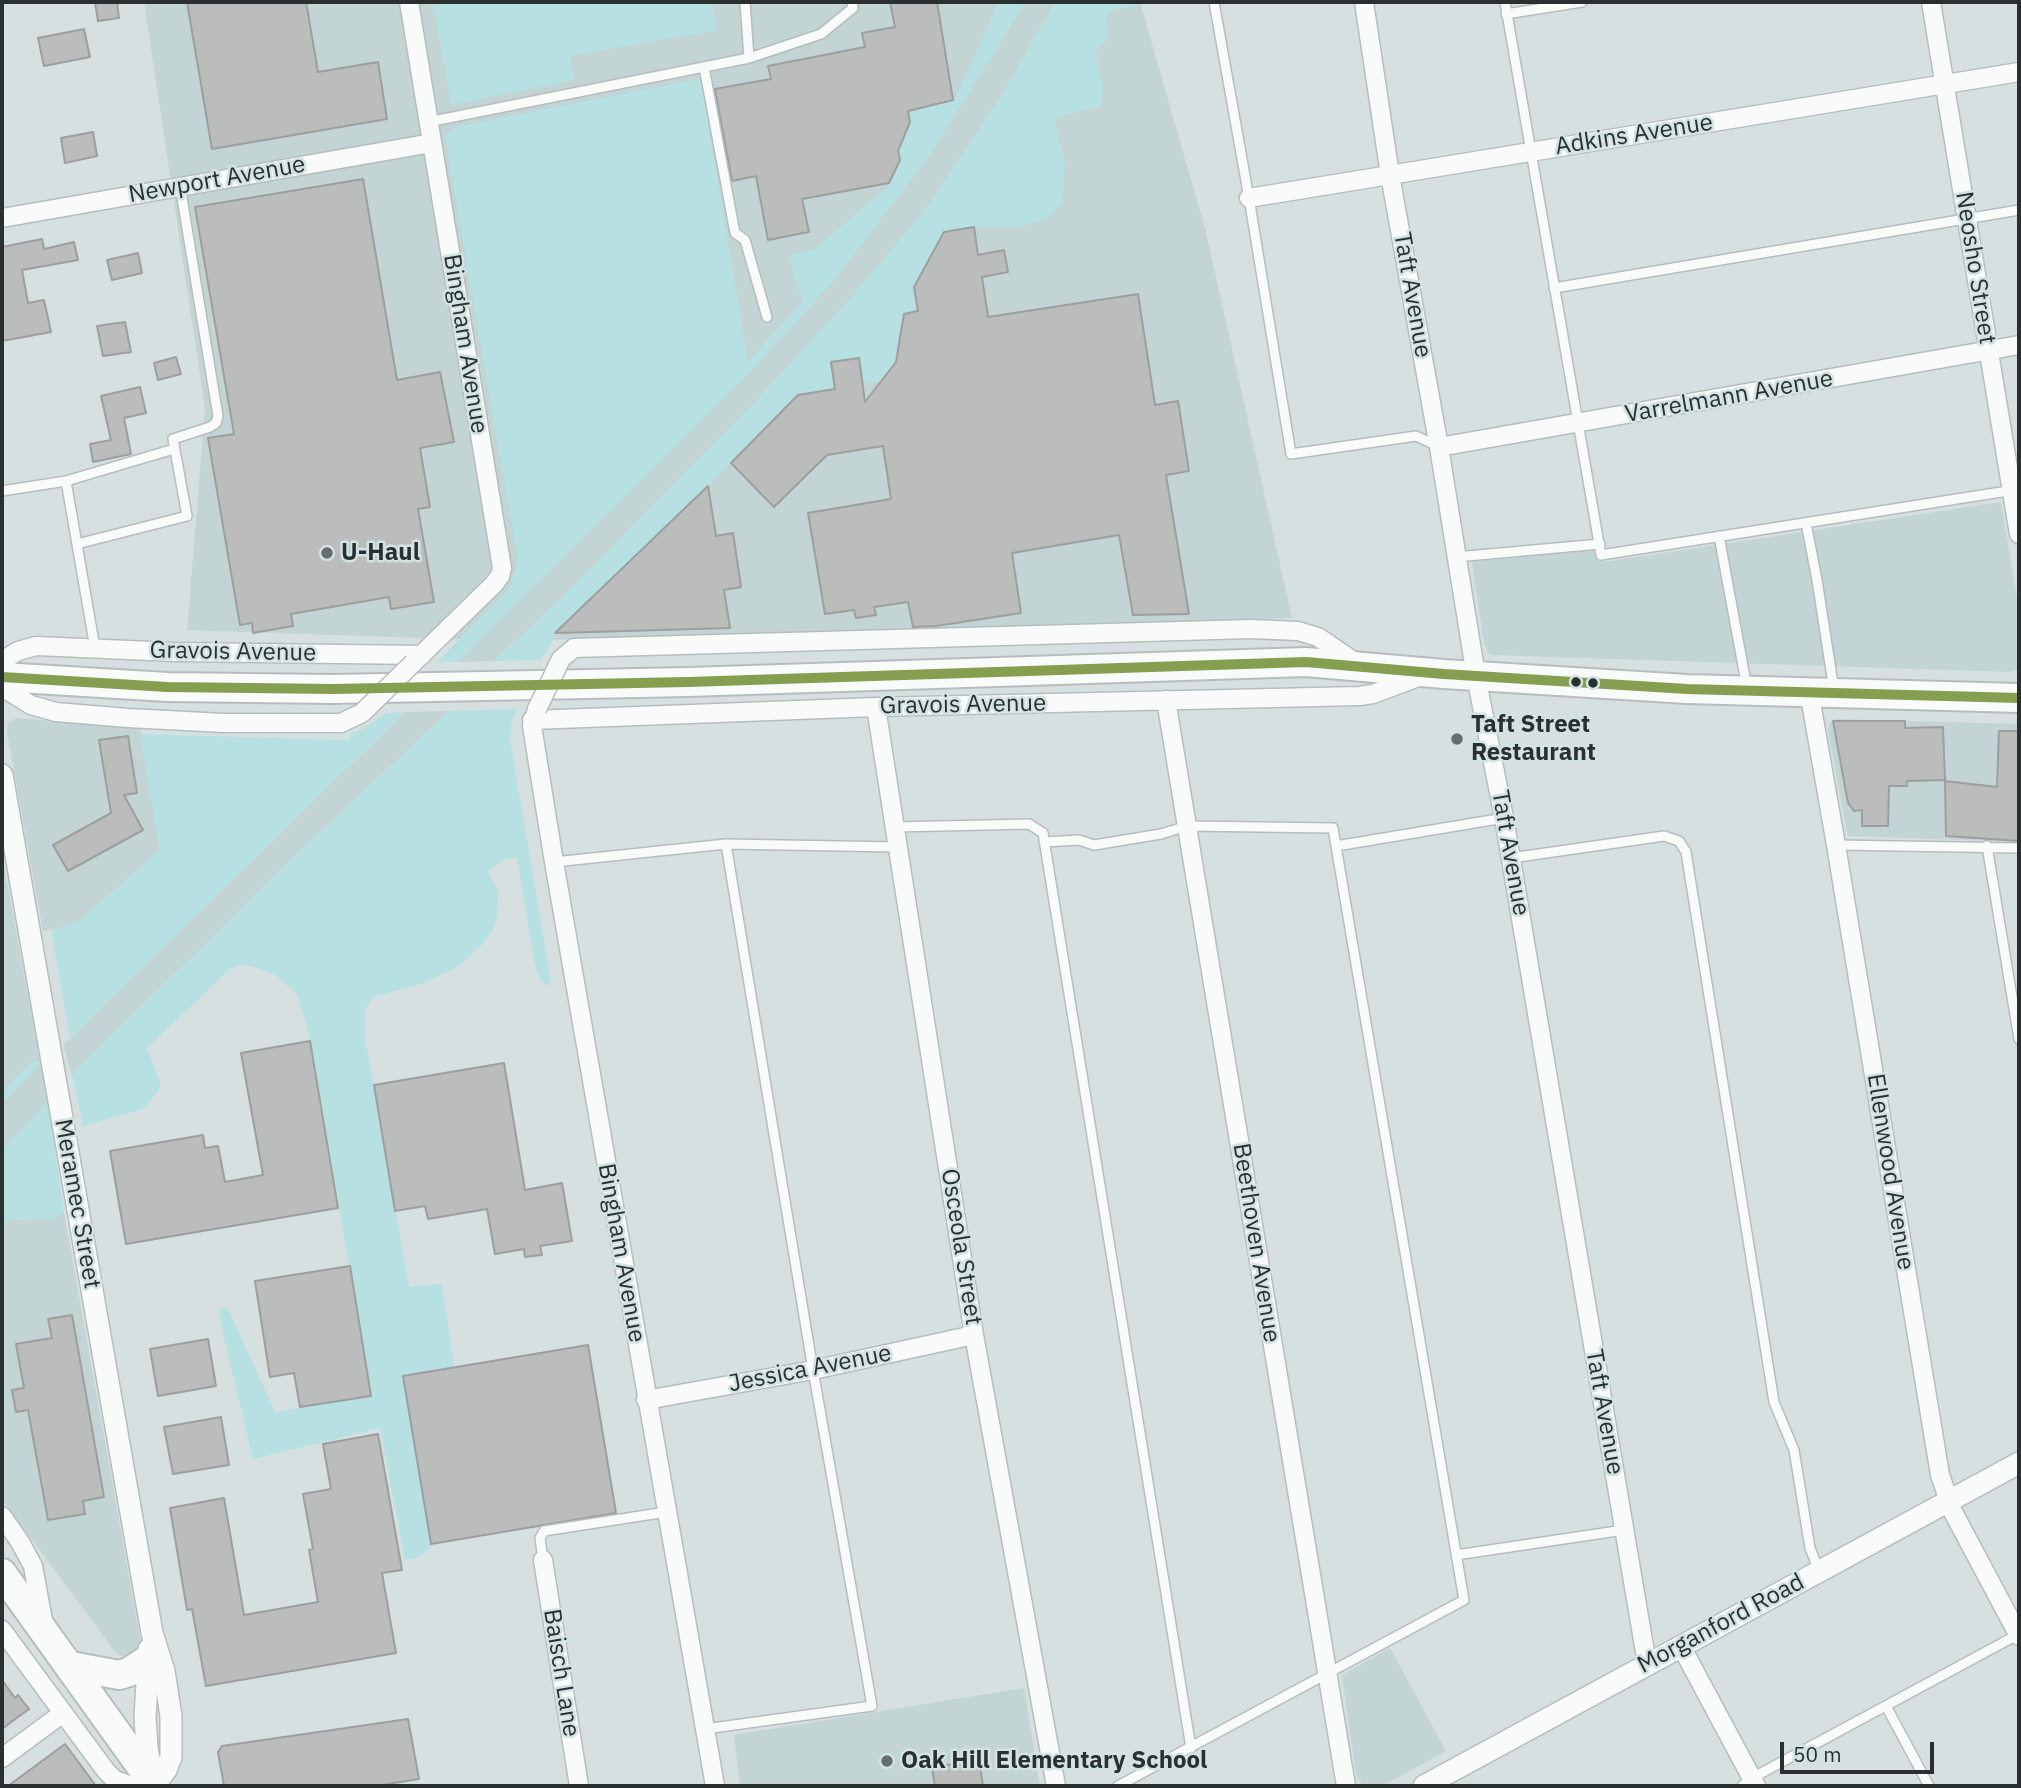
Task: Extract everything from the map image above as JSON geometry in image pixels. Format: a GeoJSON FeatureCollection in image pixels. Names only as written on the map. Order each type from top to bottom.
{"type":"FeatureCollection","features":[{"type":"Feature","properties":{"kind":"main road","name":"Gravois Avenue"},"geometry":{"type":"LineString","coordinates":[[2,677],[145,687],[333,689],[702,681],[1306,662],[1687,689],[2019,698]]}},
{"type":"Feature","properties":{"kind":"main road"},"geometry":{"type":"LineString","coordinates":[[2,1573],[71,1666],[154,1786]]}},
{"type":"Feature","properties":{"kind":"main road"},"geometry":{"type":"LineString","coordinates":[[71,1666],[119,1675],[129,1672],[149,1646]]}},
{"type":"Feature","properties":{"kind":"street","name":"Bingham Avenue"},"geometry":{"type":"LineString","coordinates":[[409,2],[502,568],[494,584],[417,659]]}},
{"type":"Feature","properties":{"kind":"street","name":"Taft Avenue"},"geometry":{"type":"LineString","coordinates":[[1364,2],[1390,176],[1439,447],[1476,676],[1511,858],[1647,1664]]}},
{"type":"Feature","properties":{"kind":"street","name":"Neosho Street"},"geometry":{"type":"LineString","coordinates":[[1931,2],[1989,350],[2016,489],[2019,534]]}},
{"type":"Feature","properties":{"kind":"street","name":"Adkins Avenue"},"geometry":{"type":"LineString","coordinates":[[1250,198],[2019,72]]}},
{"type":"Feature","properties":{"kind":"street","name":"Newport Avenue"},"geometry":{"type":"LineString","coordinates":[[2,218],[432,143]]}},
{"type":"Feature","properties":{"kind":"street","name":"Varrelmann Avenue"},"geometry":{"type":"LineString","coordinates":[[1439,447],[2019,345]]}},
{"type":"Feature","properties":{"kind":"street","name":"Gravois Avenue"},"geometry":{"type":"LineString","coordinates":[[1359,665],[1318,637],[1298,631],[1251,629],[573,648],[561,659],[535,714],[1360,696],[1373,694],[1431,672]]}},
{"type":"Feature","properties":{"kind":"street","name":"Gravois Avenue"},"geometry":{"type":"LineString","coordinates":[[2,661],[18,651],[36,646],[417,659]]}},
{"type":"Feature","properties":{"kind":"street"},"geometry":{"type":"LineString","coordinates":[[2,687],[31,705],[56,712],[224,723],[341,723],[362,713],[417,659]]}},
{"type":"Feature","properties":{"kind":"street","name":"Ellenwood Avenue"},"geometry":{"type":"LineString","coordinates":[[1822,692],[1836,845],[1940,1475],[1948,1502],[2019,1635]]}},
{"type":"Feature","properties":{"kind":"street","name":"Beethoven Avenue"},"geometry":{"type":"LineString","coordinates":[[1166,700],[1346,1786]]}},
{"type":"Feature","properties":{"kind":"street","name":"Osceola Street"},"geometry":{"type":"LineString","coordinates":[[876,707],[974,1335],[1056,1786]]}},
{"type":"Feature","properties":{"kind":"street","name":"Bingham Avenue"},"geometry":{"type":"LineString","coordinates":[[535,714],[554,862],[715,1786]]}},
{"type":"Feature","properties":{"kind":"street","name":"Meramec Street"},"geometry":{"type":"LineString","coordinates":[[2,775],[5,815],[149,1646],[145,1717],[154,1786]]}},
{"type":"Feature","properties":{"kind":"street","name":"Jessica Avenue"},"geometry":{"type":"LineString","coordinates":[[646,1400],[813,1370],[974,1335]]}},
{"type":"Feature","properties":{"kind":"street","name":"Morganford Road"},"geometry":{"type":"LineString","coordinates":[[1424,1786],[2019,1463]]}},
{"type":"Feature","properties":{"kind":"street"},"geometry":{"type":"LineString","coordinates":[[2,1516],[33,1566],[44,1630]]}},
{"type":"Feature","properties":{"kind":"street","name":"Baisch Lane"},"geometry":{"type":"LineString","coordinates":[[543,1560],[579,1786]]}},
{"type":"Feature","properties":{"kind":"street"},"geometry":{"type":"LineString","coordinates":[[2,1630],[106,1771],[115,1780],[129,1785],[154,1786]]}},
{"type":"Feature","properties":{"kind":"street"},"geometry":{"type":"LineString","coordinates":[[1681,1646],[1750,1784]]}},
{"type":"Feature","properties":{"kind":"street"},"geometry":{"type":"LineString","coordinates":[[2,1758],[63,1713]]}},
{"type":"Feature","properties":{"kind":"lane"},"geometry":{"type":"LineString","coordinates":[[745,2],[750,58]]}},
{"type":"Feature","properties":{"kind":"lane"},"geometry":{"type":"LineString","coordinates":[[428,122],[750,58],[821,34],[853,8],[852,2]]}},
{"type":"Feature","properties":{"kind":"lane"},"geometry":{"type":"LineString","coordinates":[[1214,2],[1250,198],[1291,454],[1416,436],[1439,447]]}},
{"type":"Feature","properties":{"kind":"lane"},"geometry":{"type":"LineString","coordinates":[[1505,2],[1601,555],[2016,489]]}},
{"type":"Feature","properties":{"kind":"lane"},"geometry":{"type":"LineString","coordinates":[[1506,14],[1581,2]]}},
{"type":"Feature","properties":{"kind":"lane"},"geometry":{"type":"LineString","coordinates":[[704,66],[735,233],[745,240],[767,317]]}},
{"type":"Feature","properties":{"kind":"lane"},"geometry":{"type":"LineString","coordinates":[[77,544],[187,516],[173,439],[216,423],[218,416],[180,186]]}},
{"type":"Feature","properties":{"kind":"lane"},"geometry":{"type":"LineString","coordinates":[[1554,288],[2019,210]]}},
{"type":"Feature","properties":{"kind":"lane"},"geometry":{"type":"LineString","coordinates":[[2,491],[66,481],[174,449]]}},
{"type":"Feature","properties":{"kind":"lane"},"geometry":{"type":"LineString","coordinates":[[66,481],[95,648]]}},
{"type":"Feature","properties":{"kind":"lane"},"geometry":{"type":"LineString","coordinates":[[1806,523],[1818,580],[1822,692]]}},
{"type":"Feature","properties":{"kind":"lane"},"geometry":{"type":"LineString","coordinates":[[1719,536],[1747,690]]}},
{"type":"Feature","properties":{"kind":"lane"},"geometry":{"type":"LineString","coordinates":[[1456,557],[1600,544]]}},
{"type":"Feature","properties":{"kind":"lane"},"geometry":{"type":"LineString","coordinates":[[1336,846],[1504,818]]}},
{"type":"Feature","properties":{"kind":"lane"},"geometry":{"type":"LineString","coordinates":[[895,827],[1029,824],[1042,833],[1191,1748]]}},
{"type":"Feature","properties":{"kind":"lane"},"geometry":{"type":"LineString","coordinates":[[1044,842],[1079,840],[1094,845],[1187,827],[1332,828],[1464,1600],[1118,1786]]}},
{"type":"Feature","properties":{"kind":"lane"},"geometry":{"type":"LineString","coordinates":[[1511,858],[1664,836],[1679,841],[1686,852],[1774,1402],[1794,1450],[1808,1541],[1819,1571]]}},
{"type":"Feature","properties":{"kind":"lane"},"geometry":{"type":"LineString","coordinates":[[554,862],[726,844],[898,847]]}},
{"type":"Feature","properties":{"kind":"lane"},"geometry":{"type":"LineString","coordinates":[[705,1729],[872,1706],[726,844]]}},
{"type":"Feature","properties":{"kind":"lane"},"geometry":{"type":"LineString","coordinates":[[1836,845],[2019,848]]}},
{"type":"Feature","properties":{"kind":"lane"},"geometry":{"type":"LineString","coordinates":[[1987,846],[2019,1039]]}},
{"type":"Feature","properties":{"kind":"lane"},"geometry":{"type":"LineString","coordinates":[[543,1560],[540,1538],[544,1531],[666,1512]]}},
{"type":"Feature","properties":{"kind":"lane"},"geometry":{"type":"LineString","coordinates":[[1456,1555],[1624,1530]]}},
{"type":"Feature","properties":{"kind":"lane"},"geometry":{"type":"LineString","coordinates":[[1750,1784],[1886,1706],[2019,1635]]}},
{"type":"Feature","properties":{"kind":"lane"},"geometry":{"type":"LineString","coordinates":[[1886,1706],[1929,1786]]}},
{"type":"Feature","properties":{"kind":"shaded area"},"geometry":{"type":"Polygon","coordinates":[[[144,2],[1140,2],[1206,232],[1292,618],[515,641],[494,661],[458,662],[479,640],[187,630],[205,409],[144,2]]]}},
{"type":"Feature","properties":{"kind":"shaded area"},"geometry":{"type":"Polygon","coordinates":[[[433,2],[712,2],[717,30],[570,56],[574,80],[451,105],[433,2]]]}},
{"type":"Feature","properties":{"kind":"shaded area"},"geometry":{"type":"Polygon","coordinates":[[[999,2],[1026,2],[930,155],[833,282],[750,372],[458,662],[437,662],[508,590],[516,570],[517,556],[445,136],[449,131],[456,127],[699,80],[748,361],[802,302],[789,256],[815,249],[889,185],[901,160],[899,151],[910,122],[909,112],[954,101],[999,2]]]}},
{"type":"Feature","properties":{"kind":"shaded area"},"geometry":{"type":"Polygon","coordinates":[[[1055,2],[1142,2],[1133,7],[1112,10],[1107,17],[1108,40],[1099,46],[1096,53],[1103,90],[1101,106],[1054,118],[1065,163],[1062,203],[1047,219],[1015,228],[974,227],[944,232],[913,288],[917,310],[903,313],[895,361],[880,381],[798,394],[707,487],[561,627],[541,660],[494,661],[564,595],[758,398],[846,303],[924,211],[1003,93],[1055,2]]]}},
{"type":"Feature","properties":{"kind":"shaded area"},"geometry":{"type":"Polygon","coordinates":[[[2001,502],[2019,610],[2019,669],[2010,672],[1492,655],[1488,653],[1484,643],[1472,562],[1595,549],[1596,557],[1604,562],[2001,502]]]}},
{"type":"Feature","properties":{"kind":"shaded area"},"geometry":{"type":"Polygon","coordinates":[[[518,709],[512,719],[510,739],[551,983],[547,986],[541,981],[535,965],[517,857],[504,860],[488,871],[498,891],[497,915],[493,929],[484,943],[457,967],[421,984],[373,997],[365,1011],[365,1038],[409,1287],[442,1284],[454,1367],[403,1376],[432,1547],[416,1558],[405,1560],[380,1428],[253,1459],[221,1325],[220,1311],[225,1307],[230,1312],[275,1412],[371,1396],[321,1099],[310,1039],[298,996],[277,976],[261,969],[243,964],[230,969],[147,1048],[160,1081],[159,1090],[143,1109],[83,1126],[72,1074],[304,847],[449,711],[518,709]]]}},
{"type":"Feature","properties":{"kind":"shaded area"},"geometry":{"type":"Polygon","coordinates":[[[449,711],[304,847],[72,1074],[63,1045],[405,712],[449,711]]]}},
{"type":"Feature","properties":{"kind":"shaded area"},"geometry":{"type":"Polygon","coordinates":[[[405,712],[70,1038],[51,930],[77,923],[160,850],[140,734],[349,740],[351,732],[363,729],[386,713],[405,712]]]}},
{"type":"Feature","properties":{"kind":"shaded area"},"geometry":{"type":"Polygon","coordinates":[[[17,718],[140,729],[160,850],[77,923],[51,930],[43,931],[7,732],[8,722],[17,718]]]}},
{"type":"Feature","properties":{"kind":"shaded area"},"geometry":{"type":"Polygon","coordinates":[[[1836,719],[2019,724],[2019,842],[1848,836],[1828,731],[1830,722],[1836,719]]]}},
{"type":"Feature","properties":{"kind":"shaded area"},"geometry":{"type":"Polygon","coordinates":[[[2,856],[48,1103],[2,1150],[2,1104],[40,1063],[32,1062],[2,1092],[2,856]]]}},
{"type":"Feature","properties":{"kind":"shaded area"},"geometry":{"type":"Polygon","coordinates":[[[32,1062],[40,1063],[2,1104],[2,1092],[32,1062]]]}},
{"type":"Feature","properties":{"kind":"shaded area"},"geometry":{"type":"Polygon","coordinates":[[[48,1103],[64,1212],[52,1219],[8,1220],[2,1228],[2,1150],[48,1103]]]}},
{"type":"Feature","properties":{"kind":"shaded area"},"geometry":{"type":"Polygon","coordinates":[[[64,1212],[140,1639],[140,1647],[130,1657],[118,1655],[113,1649],[2,1499],[2,1228],[8,1220],[52,1219],[64,1212]]]}},
{"type":"Feature","properties":{"kind":"shaded area"},"geometry":{"type":"Polygon","coordinates":[[[1390,1648],[1446,1751],[1382,1786],[1363,1786],[1356,1775],[1342,1675],[1390,1648]]]}},
{"type":"Feature","properties":{"kind":"shaded area","name":"Oak Hill Elementary School"},"geometry":{"type":"Polygon","coordinates":[[[1024,1688],[1040,1786],[740,1786],[734,1735],[1024,1688]]]}},
{"type":"Feature","properties":{"kind":"building"},"geometry":{"type":"Polygon","coordinates":[[[95,2],[117,2],[119,18],[98,21],[95,2]]]}},
{"type":"Feature","properties":{"kind":"building"},"geometry":{"type":"Polygon","coordinates":[[[187,2],[306,2],[318,72],[378,62],[387,119],[212,149],[187,2]]]}},
{"type":"Feature","properties":{"kind":"building"},"geometry":{"type":"Polygon","coordinates":[[[890,2],[937,2],[953,100],[908,111],[910,122],[898,151],[900,160],[889,183],[802,199],[809,232],[768,240],[756,176],[732,181],[715,89],[771,79],[768,66],[865,47],[862,33],[895,27],[890,2]]]}},
{"type":"Feature","properties":{"kind":"building"},"geometry":{"type":"Polygon","coordinates":[[[84,29],[90,57],[44,66],[38,38],[84,29]]]}},
{"type":"Feature","properties":{"kind":"building"},"geometry":{"type":"Polygon","coordinates":[[[93,132],[97,156],[65,163],[61,138],[93,132]]]}},
{"type":"Feature","properties":{"kind":"building"},"geometry":{"type":"Polygon","coordinates":[[[363,179],[397,380],[440,372],[454,442],[420,448],[430,507],[418,509],[434,602],[391,609],[389,597],[291,614],[293,626],[253,633],[252,623],[240,625],[208,438],[234,434],[195,207],[363,179]]]}},
{"type":"Feature","properties":{"kind":"building"},"geometry":{"type":"Polygon","coordinates":[[[974,227],[978,255],[1004,250],[1008,272],[982,277],[988,317],[1138,294],[1155,405],[1178,401],[1189,471],[1166,475],[1189,614],[1133,615],[1119,535],[1012,553],[1021,613],[913,627],[908,602],[874,607],[876,615],[856,618],[854,610],[825,614],[808,513],[891,499],[883,446],[827,455],[774,507],[731,463],[798,395],[835,389],[831,362],[859,358],[865,402],[896,362],[904,314],[918,311],[914,287],[944,232],[974,227]]]}},
{"type":"Feature","properties":{"kind":"building"},"geometry":{"type":"Polygon","coordinates":[[[42,239],[44,249],[74,242],[78,260],[22,270],[28,303],[44,300],[51,332],[2,341],[2,247],[42,239]]]}},
{"type":"Feature","properties":{"kind":"building"},"geometry":{"type":"Polygon","coordinates":[[[138,253],[142,273],[112,280],[107,260],[138,253]]]}},
{"type":"Feature","properties":{"kind":"building"},"geometry":{"type":"Polygon","coordinates":[[[125,322],[131,352],[103,356],[97,326],[125,322]]]}},
{"type":"Feature","properties":{"kind":"building"},"geometry":{"type":"Polygon","coordinates":[[[176,357],[181,374],[158,380],[154,363],[176,357]]]}},
{"type":"Feature","properties":{"kind":"building"},"geometry":{"type":"Polygon","coordinates":[[[140,387],[146,413],[124,418],[131,454],[93,462],[90,444],[111,440],[101,396],[140,387]]]}},
{"type":"Feature","properties":{"kind":"building"},"geometry":{"type":"Polygon","coordinates":[[[708,486],[716,536],[733,533],[741,587],[724,590],[730,628],[555,633],[708,486]]]}},
{"type":"Feature","properties":{"kind":"building"},"geometry":{"type":"Polygon","coordinates":[[[1833,721],[1905,721],[1905,728],[1943,727],[1945,780],[1907,781],[1907,786],[1889,786],[1888,826],[1862,826],[1862,810],[1854,811],[1848,803],[1833,721]]]}},
{"type":"Feature","properties":{"kind":"building"},"geometry":{"type":"Polygon","coordinates":[[[1999,731],[2019,731],[2019,841],[1946,836],[1945,781],[1997,787],[1999,731]]]}},
{"type":"Feature","properties":{"kind":"building"},"geometry":{"type":"Polygon","coordinates":[[[128,736],[137,793],[124,795],[143,830],[68,871],[53,845],[111,813],[99,740],[128,736]]]}},
{"type":"Feature","properties":{"kind":"building"},"geometry":{"type":"Polygon","coordinates":[[[310,1041],[338,1208],[126,1244],[110,1151],[203,1135],[205,1148],[218,1146],[225,1182],[263,1175],[241,1053],[310,1041]]]}},
{"type":"Feature","properties":{"kind":"building"},"geometry":{"type":"Polygon","coordinates":[[[504,1063],[525,1190],[562,1183],[572,1241],[540,1246],[542,1255],[525,1257],[524,1249],[495,1254],[487,1209],[428,1219],[425,1206],[395,1211],[374,1085],[504,1063]]]}},
{"type":"Feature","properties":{"kind":"building"},"geometry":{"type":"Polygon","coordinates":[[[350,1266],[371,1396],[300,1407],[294,1373],[270,1377],[255,1281],[350,1266]]]}},
{"type":"Feature","properties":{"kind":"building"},"geometry":{"type":"Polygon","coordinates":[[[72,1315],[104,1497],[83,1501],[85,1514],[48,1520],[28,1410],[16,1412],[12,1390],[24,1388],[16,1344],[52,1338],[48,1319],[72,1315]]]}},
{"type":"Feature","properties":{"kind":"building"},"geometry":{"type":"Polygon","coordinates":[[[208,1339],[216,1386],[158,1396],[150,1349],[208,1339]]]}},
{"type":"Feature","properties":{"kind":"building"},"geometry":{"type":"Polygon","coordinates":[[[588,1345],[616,1513],[431,1544],[403,1376],[588,1345]]]}},
{"type":"Feature","properties":{"kind":"building"},"geometry":{"type":"Polygon","coordinates":[[[221,1417],[229,1465],[173,1474],[164,1427],[221,1417]]]}},
{"type":"Feature","properties":{"kind":"building"},"geometry":{"type":"Polygon","coordinates":[[[378,1434],[402,1570],[382,1573],[396,1653],[206,1686],[192,1609],[187,1610],[170,1508],[224,1498],[244,1615],[318,1602],[309,1550],[313,1549],[303,1494],[331,1489],[323,1444],[378,1434]]]}},
{"type":"Feature","properties":{"kind":"building"},"geometry":{"type":"Polygon","coordinates":[[[2,1680],[15,1698],[18,1695],[29,1709],[2,1729],[2,1680]]]}},
{"type":"Feature","properties":{"kind":"building"},"geometry":{"type":"Polygon","coordinates":[[[408,1719],[419,1779],[376,1786],[224,1786],[218,1752],[222,1746],[408,1719]]]}},
{"type":"Feature","properties":{"kind":"building"},"geometry":{"type":"Polygon","coordinates":[[[65,1744],[96,1786],[8,1786],[65,1744]]]}},
{"type":"Feature","properties":{"kind":"building"},"geometry":{"type":"Polygon","coordinates":[[[979,1759],[983,1786],[935,1786],[932,1768],[979,1759]]]}},
{"type":"Feature","properties":{"kind":"transit line"},"geometry":{"type":"LineString","coordinates":[[2,677],[167,687],[333,689],[688,682],[1306,662],[1444,674],[1687,689],[2019,698]]}},
{"type":"Feature","properties":{"kind":"place","name":"U-Haul"},"geometry":{"type":"Point","coordinates":[327,553]}},
{"type":"Feature","properties":{"kind":"place","name":"Taft Street Restaurant"},"geometry":{"type":"Point","coordinates":[1457,739]}},
{"type":"Feature","properties":{"kind":"place","name":"Oak Hill Elementary School"},"geometry":{"type":"Point","coordinates":[887,1761]}}]}
